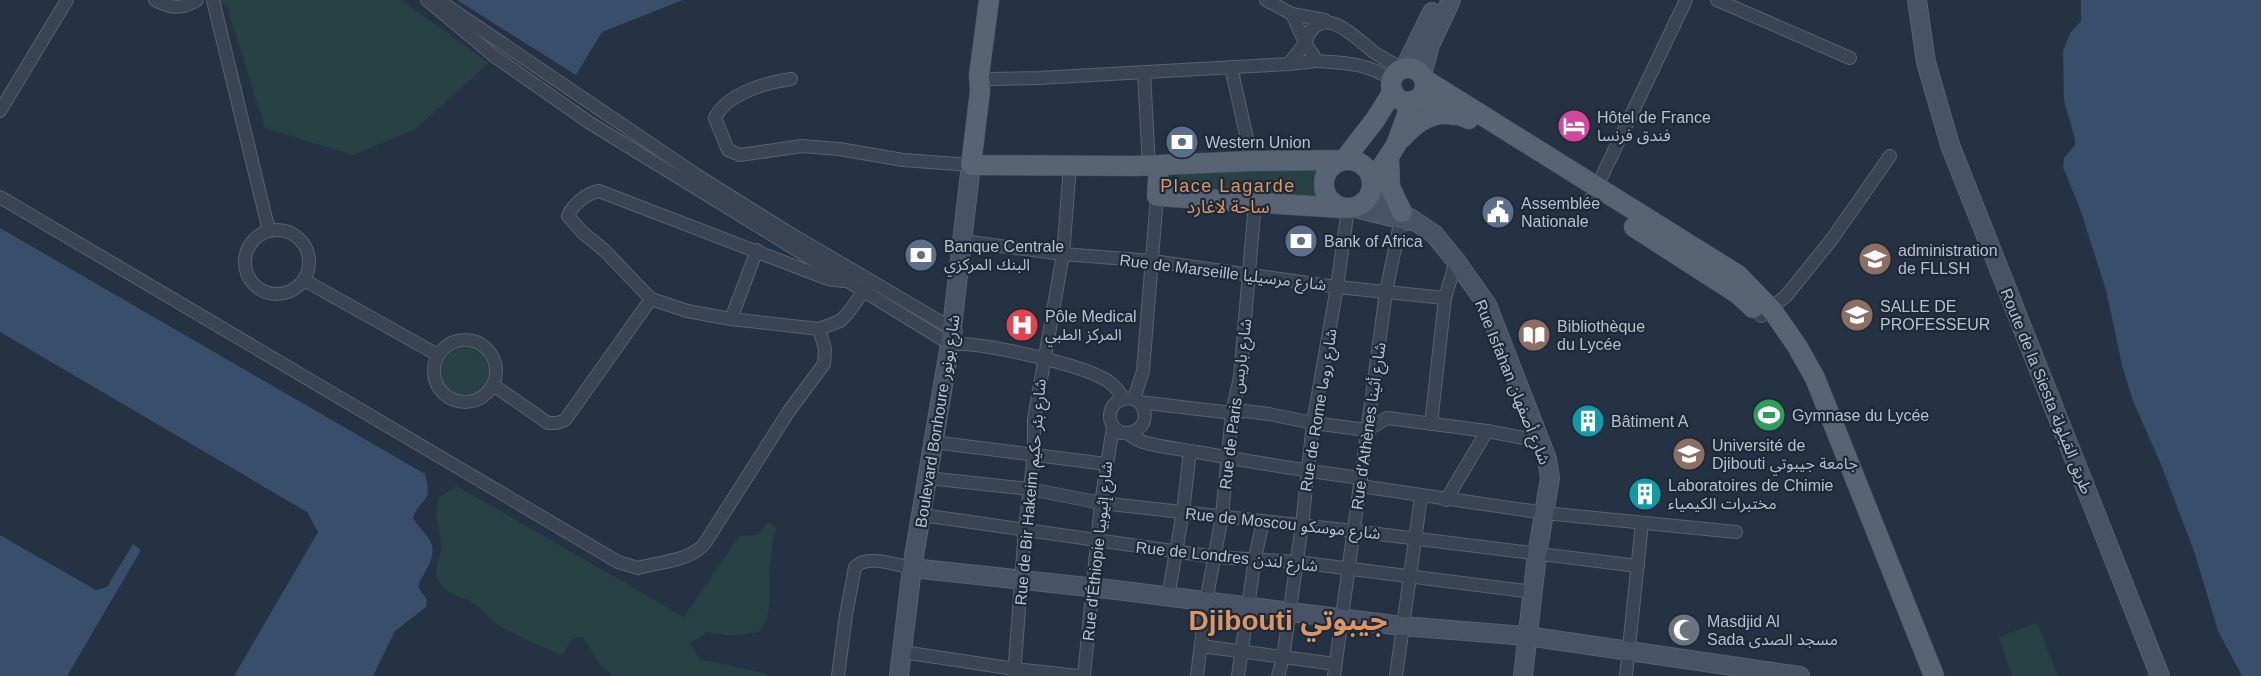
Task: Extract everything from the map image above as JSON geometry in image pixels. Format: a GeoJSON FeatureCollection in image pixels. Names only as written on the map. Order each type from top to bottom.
{"type":"FeatureCollection","features":[{"type":"Feature","properties":{"kind":"main road"},"geometry":{"type":"LineString","coordinates":[[989,0],[983,82],[971,165],[1154,166],[1252,161],[1344,160],[1359,163],[1370,174],[1372,185]]}},
{"type":"Feature","properties":{"kind":"main road"},"geometry":{"type":"LineString","coordinates":[[983,82],[1001,0]]}},
{"type":"Feature","properties":{"kind":"main road"},"geometry":{"type":"LineString","coordinates":[[1407,79],[1401,100],[1415,100],[1466,117],[1594,193]]}},
{"type":"Feature","properties":{"kind":"main road"},"geometry":{"type":"LineString","coordinates":[[1405,218],[1390,187],[1393,151],[1415,100],[1424,92],[1407,79]]}},
{"type":"Feature","properties":{"kind":"main road"},"geometry":{"type":"LineString","coordinates":[[1348,208],[1328,198],[1323,183],[1329,168],[1344,160],[1407,79]]}},
{"type":"Feature","properties":{"kind":"main road"},"geometry":{"type":"LineString","coordinates":[[1407,79],[1594,193],[1766,313],[1797,346],[1815,378],[1934,676]]}},
{"type":"Feature","properties":{"kind":"main road"},"geometry":{"type":"LineString","coordinates":[[1154,166],[1157,196],[1348,208],[1366,201],[1372,185],[1393,151],[1414,125],[1429,117],[1448,113],[1466,117]]}},
{"type":"Feature","properties":{"kind":"main road"},"geometry":{"type":"LineString","coordinates":[[1766,313],[1806,382],[1923,676]]}},
{"type":"Feature","properties":{"kind":"street"},"geometry":{"type":"LineString","coordinates":[[0,111],[67,0]]}},
{"type":"Feature","properties":{"kind":"street"},"geometry":{"type":"LineString","coordinates":[[155,0],[168,7],[181,8],[197,0]]}},
{"type":"Feature","properties":{"kind":"street"},"geometry":{"type":"LineString","coordinates":[[213,0],[269,231]]}},
{"type":"Feature","properties":{"kind":"street"},"geometry":{"type":"LineString","coordinates":[[427,0],[495,56],[590,123],[956,338],[1045,359],[1109,382],[1145,412],[1144,422],[1137,431],[1126,434]]}},
{"type":"Feature","properties":{"kind":"street"},"geometry":{"type":"LineString","coordinates":[[434,0],[444,4],[698,176],[786,231],[851,276]]}},
{"type":"Feature","properties":{"kind":"street"},"geometry":{"type":"LineString","coordinates":[[1266,0],[1280,3],[1292,14],[1305,43],[1317,61]]}},
{"type":"Feature","properties":{"kind":"street"},"geometry":{"type":"LineString","coordinates":[[1407,79],[1438,0]]}},
{"type":"Feature","properties":{"kind":"street"},"geometry":{"type":"LineString","coordinates":[[1407,79],[1430,45],[1451,0]]}},
{"type":"Feature","properties":{"kind":"street"},"geometry":{"type":"LineString","coordinates":[[1594,193],[1686,0]]}},
{"type":"Feature","properties":{"kind":"street"},"geometry":{"type":"LineString","coordinates":[[1717,0],[1850,58]]}},
{"type":"Feature","properties":{"kind":"street","name":"Route de la Siesta طريق القيلولة"},"geometry":{"type":"LineString","coordinates":[[1917,0],[1926,62],[1950,145],[2160,676]]}},
{"type":"Feature","properties":{"kind":"street"},"geometry":{"type":"LineString","coordinates":[[1292,14],[1329,21],[1351,33],[1407,79]]}},
{"type":"Feature","properties":{"kind":"street"},"geometry":{"type":"LineString","coordinates":[[1289,64],[1305,43],[1311,27],[1318,22],[1329,21]]}},
{"type":"Feature","properties":{"kind":"street"},"geometry":{"type":"LineString","coordinates":[[1366,65],[1374,63],[1377,54]]}},
{"type":"Feature","properties":{"kind":"street"},"geometry":{"type":"LineString","coordinates":[[983,82],[1317,61],[1366,65],[1407,79]]}},
{"type":"Feature","properties":{"kind":"street"},"geometry":{"type":"LineString","coordinates":[[1231,67],[1252,161]]}},
{"type":"Feature","properties":{"kind":"street"},"geometry":{"type":"LineString","coordinates":[[1144,72],[1154,166]]}},
{"type":"Feature","properties":{"kind":"street"},"geometry":{"type":"LineString","coordinates":[[791,79],[770,82],[743,94],[719,109],[715,118],[728,150],[740,155],[802,146],[839,149],[903,160],[971,165]]}},
{"type":"Feature","properties":{"kind":"street"},"geometry":{"type":"LineString","coordinates":[[1766,313],[1786,296],[1832,238],[1890,156]]}},
{"type":"Feature","properties":{"kind":"street","name":"Boulevard Bonhoure شارع بونور"},"geometry":{"type":"LineString","coordinates":[[899,676],[912,568],[933,442],[956,338],[962,241],[971,165]]}},
{"type":"Feature","properties":{"kind":"street","name":"Rue de Bir Hakeim شارع بئر حكيم"},"geometry":{"type":"LineString","coordinates":[[1014,673],[1025,529],[1034,455],[1034,419],[1063,254],[1070,166]]}},
{"type":"Feature","properties":{"kind":"street","name":"Rue Isfahan شارع أصفهان"},"geometry":{"type":"LineString","coordinates":[[1372,185],[1380,198],[1405,218],[1434,234],[1486,305],[1547,459],[1550,478],[1537,555],[1523,676]]}},
{"type":"Feature","properties":{"kind":"street"},"geometry":{"type":"LineString","coordinates":[[851,276],[838,281],[828,279],[599,191],[591,192],[570,209],[568,216],[651,299],[687,311],[731,319],[819,329],[840,321],[867,286]]}},
{"type":"Feature","properties":{"kind":"street"},"geometry":{"type":"LineString","coordinates":[[1132,400],[1143,371],[1157,196]]}},
{"type":"Feature","properties":{"kind":"street"},"geometry":{"type":"LineString","coordinates":[[0,197],[629,567],[638,568],[698,552],[789,411],[824,364],[825,349],[819,329]]}},
{"type":"Feature","properties":{"kind":"street","name":"Rue de Paris شارع باريس"},"geometry":{"type":"LineString","coordinates":[[1197,676],[1206,602],[1222,516],[1232,413],[1240,377],[1255,203]]}},
{"type":"Feature","properties":{"kind":"street"},"geometry":{"type":"LineString","coordinates":[[1348,208],[1405,218]]}},
{"type":"Feature","properties":{"kind":"street","name":"Rue de Rome شارع روما"},"geometry":{"type":"LineString","coordinates":[[1278,676],[1290,613],[1313,423],[1337,287],[1348,208]]}},
{"type":"Feature","properties":{"kind":"street","name":"Rue d'Athènes شارع أثينا"},"geometry":{"type":"LineString","coordinates":[[1335,670],[1386,292],[1405,218]]}},
{"type":"Feature","properties":{"kind":"street"},"geometry":{"type":"LineString","coordinates":[[269,231],[288,232],[304,243],[310,261],[304,280],[288,292],[278,294],[268,293],[259,288],[251,281],[245,262],[252,243],[269,231]]}},
{"type":"Feature","properties":{"kind":"street","name":"Rue de Marseille شارع مرسيليا"},"geometry":{"type":"LineString","coordinates":[[962,241],[1063,254],[1152,261],[1337,287],[1445,298]]}},
{"type":"Feature","properties":{"kind":"street"},"geometry":{"type":"LineString","coordinates":[[731,319],[757,250]]}},
{"type":"Feature","properties":{"kind":"street"},"geometry":{"type":"LineString","coordinates":[[1431,424],[1445,298],[1456,261]]}},
{"type":"Feature","properties":{"kind":"street"},"geometry":{"type":"LineString","coordinates":[[304,280],[438,355]]}},
{"type":"Feature","properties":{"kind":"street"},"geometry":{"type":"LineString","coordinates":[[493,385],[548,423],[565,420],[651,299]]}},
{"type":"Feature","properties":{"kind":"street"},"geometry":{"type":"LineString","coordinates":[[465,340],[475,342],[491,355],[496,375],[493,385],[479,399],[459,402],[450,399],[436,384],[434,374],[438,355],[455,342],[465,340]]}},
{"type":"Feature","properties":{"kind":"street"},"geometry":{"type":"LineString","coordinates":[[1540,441],[1487,431],[1387,418],[1367,430],[1269,414],[1245,411],[1232,413],[1132,400],[1116,402],[1110,412],[1113,426],[1117,430],[1144,442],[1307,471],[1421,496],[1545,513],[1736,532]]}},
{"type":"Feature","properties":{"kind":"street","name":"Rue d'Éthiopie شارع إثيوبيا"},"geometry":{"type":"LineString","coordinates":[[1084,676],[1101,503],[1113,426]]}},
{"type":"Feature","properties":{"kind":"street"},"geometry":{"type":"LineString","coordinates":[[1446,500],[1487,431]]}},
{"type":"Feature","properties":{"kind":"street"},"geometry":{"type":"LineString","coordinates":[[933,442],[1106,464]]}},
{"type":"Feature","properties":{"kind":"street"},"geometry":{"type":"LineString","coordinates":[[1168,597],[1183,512],[1190,450]]}},
{"type":"Feature","properties":{"kind":"street","name":"Rue de Moscou شارع موسكو"},"geometry":{"type":"LineString","coordinates":[[927,478],[1030,489],[1101,503],[1638,566]]}},
{"type":"Feature","properties":{"kind":"street"},"geometry":{"type":"LineString","coordinates":[[1396,676],[1408,576],[1421,496]]}},
{"type":"Feature","properties":{"kind":"street","name":"Rue de Londres شارع لندن"},"geometry":{"type":"LineString","coordinates":[[922,515],[1215,557],[1297,562],[1533,592]]}},
{"type":"Feature","properties":{"kind":"street"},"geometry":{"type":"LineString","coordinates":[[1238,676],[1247,607],[1263,521]]}},
{"type":"Feature","properties":{"kind":"street"},"geometry":{"type":"LineString","coordinates":[[1626,676],[1642,523]]}},
{"type":"Feature","properties":{"kind":"street"},"geometry":{"type":"LineString","coordinates":[[838,676],[855,567],[860,562],[868,560],[912,568],[1402,626],[1527,636],[1800,676]]}},
{"type":"Feature","properties":{"kind":"street"},"geometry":{"type":"LineString","coordinates":[[1201,646],[1283,658],[1335,670]]}},
{"type":"Feature","properties":{"kind":"street"},"geometry":{"type":"LineString","coordinates":[[903,652],[1014,673],[1078,676]]}},
{"type":"Feature","properties":{"kind":"green space"},"geometry":{"type":"Polygon","coordinates":[[[216,0],[401,0],[489,63],[414,130],[353,155],[265,128],[227,7],[216,0]]]}},
{"type":"Feature","properties":{"kind":"green space"},"geometry":{"type":"Polygon","coordinates":[[[1318,166],[1313,183],[1318,200],[1176,192],[1177,172],[1318,166]]]}},
{"type":"Feature","properties":{"kind":"green space"},"geometry":{"type":"Polygon","coordinates":[[[465,348],[482,355],[489,372],[482,389],[465,396],[448,389],[441,372],[448,355],[465,348]]]}},
{"type":"Feature","properties":{"kind":"green space"},"geometry":{"type":"Polygon","coordinates":[[[457,486],[684,617],[739,536],[758,535],[768,522],[777,528],[773,539],[769,573],[770,601],[767,618],[759,632],[732,636],[707,632],[690,643],[700,659],[767,674],[766,676],[614,676],[599,664],[583,637],[571,641],[565,653],[560,655],[501,627],[477,605],[449,592],[437,577],[436,568],[441,546],[436,515],[437,504],[439,497],[457,486]]]}},
{"type":"Feature","properties":{"kind":"green space"},"geometry":{"type":"Polygon","coordinates":[[[2037,623],[2058,676],[2012,676],[1999,637],[2037,623]]]}},
{"type":"Feature","properties":{"kind":"water"},"geometry":{"type":"Polygon","coordinates":[[[457,0],[683,0],[602,32],[576,75],[457,0]]]}},
{"type":"Feature","properties":{"kind":"water"},"geometry":{"type":"Polygon","coordinates":[[[2081,0],[2261,0],[2261,676],[2242,676],[2218,631],[2194,551],[2160,462],[2133,401],[2122,365],[2106,290],[2080,209],[2063,167],[2064,158],[2075,145],[2075,139],[2064,100],[2063,51],[2070,33],[2081,21],[2081,0]]]}},
{"type":"Feature","properties":{"kind":"water"},"geometry":{"type":"Polygon","coordinates":[[[0,228],[425,474],[427,496],[413,518],[432,545],[431,559],[419,585],[427,600],[426,607],[395,631],[373,676],[234,676],[318,532],[307,512],[0,332],[0,228]]]}},
{"type":"Feature","properties":{"kind":"water"},"geometry":{"type":"Polygon","coordinates":[[[0,535],[96,590],[107,587],[133,544],[141,550],[67,676],[0,676],[0,535]]]}},
{"type":"Feature","properties":{"kind":"place","name":"Hôtel de France فندق فرنسا"},"geometry":{"type":"Point","coordinates":[1574,126]}},
{"type":"Feature","properties":{"kind":"place","name":"Western Union"},"geometry":{"type":"Point","coordinates":[1182,142]}},
{"type":"Feature","properties":{"kind":"place","name":"Assemblée Nationale"},"geometry":{"type":"Point","coordinates":[1498,212]}},
{"type":"Feature","properties":{"kind":"place","name":"Bank of Africa"},"geometry":{"type":"Point","coordinates":[1301,241]}},
{"type":"Feature","properties":{"kind":"place","name":"Banque Centrale البنك المركزي"},"geometry":{"type":"Point","coordinates":[921,255]}},
{"type":"Feature","properties":{"kind":"place","name":"administration de FLLSH"},"geometry":{"type":"Point","coordinates":[1875,259]}},
{"type":"Feature","properties":{"kind":"place","name":"SALLE DE PROFESSEUR"},"geometry":{"type":"Point","coordinates":[1857,315]}},
{"type":"Feature","properties":{"kind":"place","name":"Pôle Medical المركز الطبي"},"geometry":{"type":"Point","coordinates":[1022,325]}},
{"type":"Feature","properties":{"kind":"place","name":"Bibliothèque du Lycée"},"geometry":{"type":"Point","coordinates":[1534,335]}},
{"type":"Feature","properties":{"kind":"place","name":"Gymnase du Lycée"},"geometry":{"type":"Point","coordinates":[1769,415]}},
{"type":"Feature","properties":{"kind":"place","name":"Bâtiment A"},"geometry":{"type":"Point","coordinates":[1588,421]}},
{"type":"Feature","properties":{"kind":"place","name":"Université de Djibouti جامعة جيبوتي"},"geometry":{"type":"Point","coordinates":[1689,454]}},
{"type":"Feature","properties":{"kind":"place","name":"Laboratoires de Chimie مختبرات الكيمياء"},"geometry":{"type":"Point","coordinates":[1645,494]}},
{"type":"Feature","properties":{"kind":"place","name":"Masdjid Al Sada مسجد الصدى"},"geometry":{"type":"Point","coordinates":[1684,630]}},
{"type":"Feature","properties":{"kind":"district","name":"Place Lagarde ساحة لاغارد"},"geometry":{"type":"Point","coordinates":[1228,196]}},
{"type":"Feature","properties":{"kind":"district","name":"Djibouti جيبوتي"},"geometry":{"type":"Point","coordinates":[1288,620]}}]}
